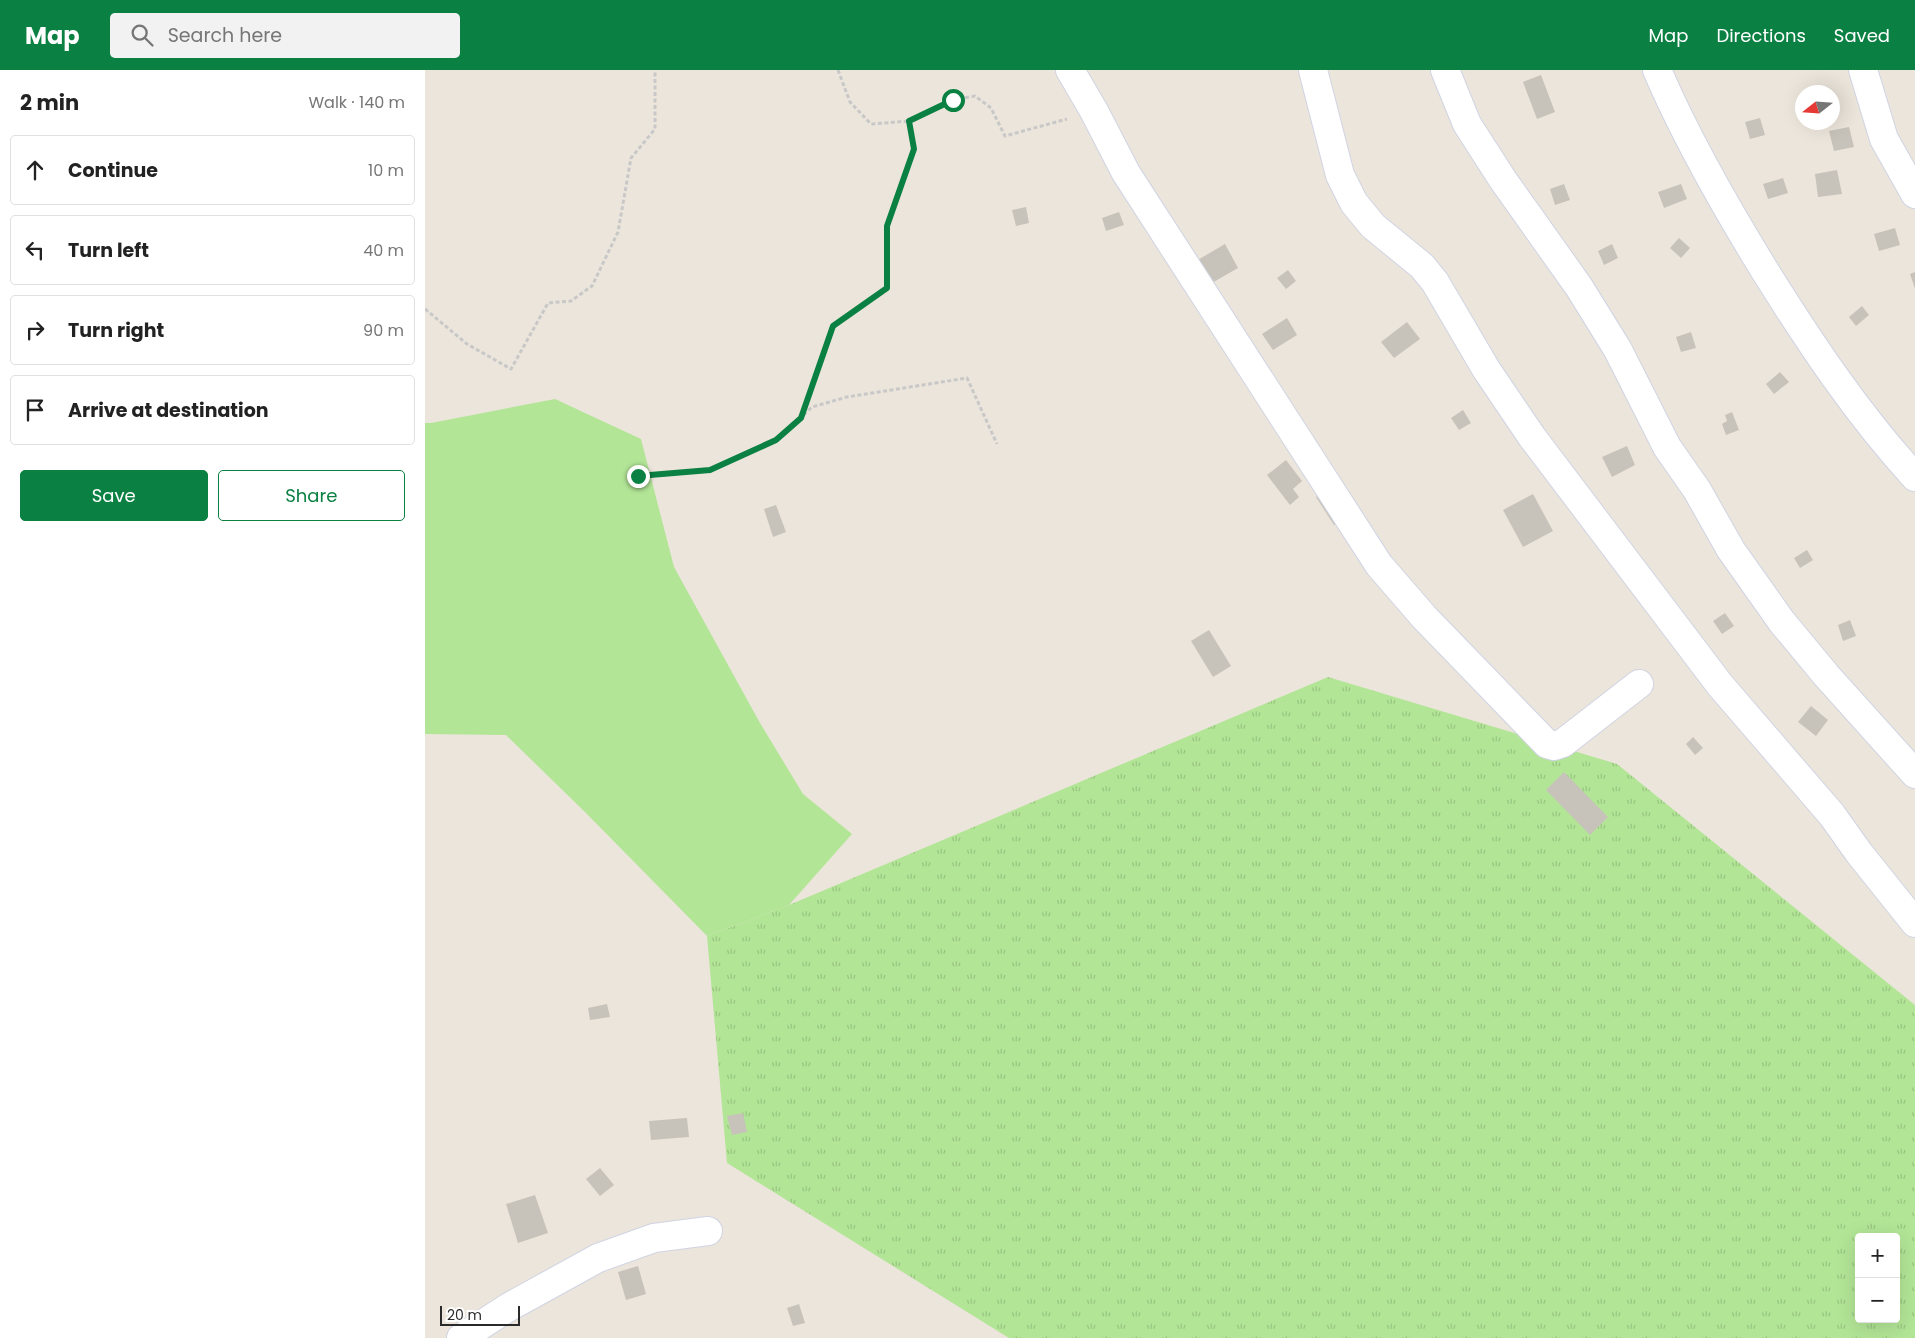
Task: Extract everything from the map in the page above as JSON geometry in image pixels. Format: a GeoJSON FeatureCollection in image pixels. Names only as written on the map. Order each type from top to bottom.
{"type":"FeatureCollection","features":[{"type":"Feature","properties":{"kind":"street"},"geometry":{"type":"LineString","coordinates":[[1070,70],[1094,111],[1126,173],[1379,565],[1424,616],[1547,744],[1554,746],[1571,738],[1639,684]]}},
{"type":"Feature","properties":{"kind":"street"},"geometry":{"type":"LineString","coordinates":[[1313,70],[1339,175],[1354,203],[1373,226],[1422,266],[1435,282],[1485,369],[1532,437],[1720,685],[1832,815],[1915,923]]}},
{"type":"Feature","properties":{"kind":"street"},"geometry":{"type":"LineString","coordinates":[[1445,70],[1467,124],[1503,180],[1579,287],[1613,342],[1643,397],[1667,447],[1697,490],[1731,550],[1782,622],[1826,675],[1915,774]]}},
{"type":"Feature","properties":{"kind":"street"},"geometry":{"type":"LineString","coordinates":[[1657,70],[1693,146],[1741,231],[1798,324],[1887,447],[1915,477]]}},
{"type":"Feature","properties":{"kind":"street"},"geometry":{"type":"LineString","coordinates":[[1863,70],[1884,140],[1915,194]]}},
{"type":"Feature","properties":{"kind":"street"},"geometry":{"type":"LineString","coordinates":[[461,1338],[509,1307],[598,1258],[654,1238],[708,1231]]}},
{"type":"Feature","properties":{"kind":"path"},"geometry":{"type":"LineString","coordinates":[[425,309],[467,344],[511,369],[548,303],[571,301],[592,286],[618,232],[631,158],[655,129],[655,70]]}},
{"type":"Feature","properties":{"kind":"path"},"geometry":{"type":"LineString","coordinates":[[838,70],[850,102],[871,124],[909,121],[953,100],[975,96],[991,108],[1005,136],[1094,111]]}},
{"type":"Feature","properties":{"kind":"path"},"geometry":{"type":"LineString","coordinates":[[801,418],[833,326],[887,288],[887,226],[914,149],[909,121]]}},
{"type":"Feature","properties":{"kind":"path"},"geometry":{"type":"LineString","coordinates":[[638,476],[710,470],[776,440],[812,407],[847,397],[967,378],[997,444]]}},
{"type":"Feature","properties":{"kind":"green space"},"geometry":{"type":"Polygon","coordinates":[[[555,399],[641,439],[674,567],[760,723],[803,794],[852,834],[789,905],[707,936],[506,735],[425,734],[425,423],[555,399]]]}},
{"type":"Feature","properties":{"kind":"green space"},"geometry":{"type":"Polygon","coordinates":[[[1328,677],[1617,764],[1915,1005],[1915,1338],[1009,1338],[727,1163],[707,936],[789,905],[1328,677]]]}},
{"type":"Feature","properties":{"kind":"building"},"geometry":{"type":"Polygon","coordinates":[[[1541,75],[1555,112],[1537,119],[1523,82],[1541,75]]]}},
{"type":"Feature","properties":{"kind":"building"},"geometry":{"type":"Polygon","coordinates":[[[1760,118],[1765,135],[1750,139],[1745,122],[1760,118]]]}},
{"type":"Feature","properties":{"kind":"building"},"geometry":{"type":"Polygon","coordinates":[[[1849,127],[1854,147],[1834,151],[1829,131],[1849,127]]]}},
{"type":"Feature","properties":{"kind":"building"},"geometry":{"type":"Polygon","coordinates":[[[1837,170],[1842,194],[1818,197],[1815,174],[1837,170]]]}},
{"type":"Feature","properties":{"kind":"building"},"geometry":{"type":"Polygon","coordinates":[[[1783,178],[1788,193],[1768,199],[1763,184],[1783,178]]]}},
{"type":"Feature","properties":{"kind":"building"},"geometry":{"type":"Polygon","coordinates":[[[1564,184],[1570,200],[1555,205],[1550,189],[1564,184]]]}},
{"type":"Feature","properties":{"kind":"building"},"geometry":{"type":"Polygon","coordinates":[[[1681,184],[1687,199],[1664,208],[1658,192],[1681,184]]]}},
{"type":"Feature","properties":{"kind":"building"},"geometry":{"type":"Polygon","coordinates":[[[1026,207],[1029,223],[1016,226],[1012,210],[1026,207]]]}},
{"type":"Feature","properties":{"kind":"building"},"geometry":{"type":"Polygon","coordinates":[[[1119,212],[1124,225],[1106,231],[1102,218],[1119,212]]]}},
{"type":"Feature","properties":{"kind":"building"},"geometry":{"type":"Polygon","coordinates":[[[1895,228],[1900,245],[1879,251],[1874,234],[1895,228]]]}},
{"type":"Feature","properties":{"kind":"building"},"geometry":{"type":"Polygon","coordinates":[[[1679,238],[1690,248],[1681,258],[1670,248],[1679,238]]]}},
{"type":"Feature","properties":{"kind":"building"},"geometry":{"type":"Polygon","coordinates":[[[1225,244],[1238,268],[1210,284],[1196,261],[1225,244]]]}},
{"type":"Feature","properties":{"kind":"building"},"geometry":{"type":"Polygon","coordinates":[[[1612,244],[1618,258],[1604,265],[1598,251],[1612,244]]]}},
{"type":"Feature","properties":{"kind":"building"},"geometry":{"type":"Polygon","coordinates":[[[1288,270],[1296,281],[1286,289],[1277,278],[1288,270]]]}},
{"type":"Feature","properties":{"kind":"building"},"geometry":{"type":"Polygon","coordinates":[[[1915,272],[1915,289],[1910,274],[1915,272]]]}},
{"type":"Feature","properties":{"kind":"building"},"geometry":{"type":"Polygon","coordinates":[[[1862,306],[1869,315],[1856,326],[1849,317],[1862,306]]]}},
{"type":"Feature","properties":{"kind":"building"},"geometry":{"type":"Polygon","coordinates":[[[1287,318],[1297,335],[1273,350],[1262,334],[1287,318]]]}},
{"type":"Feature","properties":{"kind":"building"},"geometry":{"type":"Polygon","coordinates":[[[1407,322],[1420,339],[1394,358],[1381,342],[1407,322]]]}},
{"type":"Feature","properties":{"kind":"building"},"geometry":{"type":"Polygon","coordinates":[[[1691,332],[1696,348],[1681,352],[1676,337],[1691,332]]]}},
{"type":"Feature","properties":{"kind":"building"},"geometry":{"type":"Polygon","coordinates":[[[1780,372],[1789,382],[1774,394],[1766,384],[1780,372]]]}},
{"type":"Feature","properties":{"kind":"building"},"geometry":{"type":"Polygon","coordinates":[[[1463,410],[1471,423],[1459,430],[1451,418],[1463,410]]]}},
{"type":"Feature","properties":{"kind":"building"},"geometry":{"type":"Polygon","coordinates":[[[1732,412],[1739,430],[1726,435],[1722,424],[1727,421],[1725,415],[1732,412]]]}},
{"type":"Feature","properties":{"kind":"building"},"geometry":{"type":"Polygon","coordinates":[[[1627,446],[1635,465],[1612,477],[1602,457],[1627,446]]]}},
{"type":"Feature","properties":{"kind":"building"},"geometry":{"type":"Polygon","coordinates":[[[1286,460],[1302,481],[1293,489],[1299,497],[1290,505],[1267,475],[1286,460]]]}},
{"type":"Feature","properties":{"kind":"building"},"geometry":{"type":"Polygon","coordinates":[[[1326,490],[1344,518],[1334,525],[1316,497],[1326,490]]]}},
{"type":"Feature","properties":{"kind":"building"},"geometry":{"type":"Polygon","coordinates":[[[1533,494],[1553,531],[1523,547],[1503,510],[1533,494]]]}},
{"type":"Feature","properties":{"kind":"building"},"geometry":{"type":"Polygon","coordinates":[[[776,505],[786,532],[773,537],[764,509],[776,505]]]}},
{"type":"Feature","properties":{"kind":"building"},"geometry":{"type":"Polygon","coordinates":[[[1807,550],[1813,560],[1800,568],[1794,558],[1807,550]]]}},
{"type":"Feature","properties":{"kind":"building"},"geometry":{"type":"Polygon","coordinates":[[[1725,613],[1734,626],[1722,634],[1713,621],[1725,613]]]}},
{"type":"Feature","properties":{"kind":"building"},"geometry":{"type":"Polygon","coordinates":[[[1850,620],[1856,636],[1843,641],[1838,625],[1850,620]]]}},
{"type":"Feature","properties":{"kind":"building"},"geometry":{"type":"Polygon","coordinates":[[[1209,630],[1231,666],[1213,677],[1191,641],[1209,630]]]}},
{"type":"Feature","properties":{"kind":"building"},"geometry":{"type":"Polygon","coordinates":[[[1811,706],[1828,720],[1816,736],[1798,722],[1811,706]]]}},
{"type":"Feature","properties":{"kind":"building"},"geometry":{"type":"Polygon","coordinates":[[[1693,737],[1703,748],[1695,755],[1686,744],[1693,737]]]}},
{"type":"Feature","properties":{"kind":"building"},"geometry":{"type":"Polygon","coordinates":[[[1564,772],[1608,817],[1590,835],[1546,790],[1564,772]]]}},
{"type":"Feature","properties":{"kind":"building"},"geometry":{"type":"Polygon","coordinates":[[[607,1004],[610,1017],[590,1020],[588,1008],[607,1004]]]}},
{"type":"Feature","properties":{"kind":"building"},"geometry":{"type":"Polygon","coordinates":[[[743,1113],[747,1132],[732,1135],[727,1116],[743,1113]]]}},
{"type":"Feature","properties":{"kind":"building"},"geometry":{"type":"Polygon","coordinates":[[[687,1118],[689,1137],[651,1140],[649,1121],[687,1118]]]}},
{"type":"Feature","properties":{"kind":"building"},"geometry":{"type":"Polygon","coordinates":[[[600,1168],[614,1185],[600,1196],[586,1179],[600,1168]]]}},
{"type":"Feature","properties":{"kind":"building"},"geometry":{"type":"Polygon","coordinates":[[[535,1195],[548,1233],[518,1243],[506,1204],[535,1195]]]}},
{"type":"Feature","properties":{"kind":"building"},"geometry":{"type":"Polygon","coordinates":[[[638,1266],[646,1294],[626,1300],[618,1272],[638,1266]]]}},
{"type":"Feature","properties":{"kind":"building"},"geometry":{"type":"Polygon","coordinates":[[[799,1304],[805,1323],[793,1326],[787,1308],[799,1304]]]}},
{"type":"Feature","properties":{"kind":"route"},"geometry":{"type":"LineString","coordinates":[[638,476],[710,470],[776,440],[801,418],[833,326],[887,288],[887,226],[914,149],[909,121],[953,100]]}}]}
